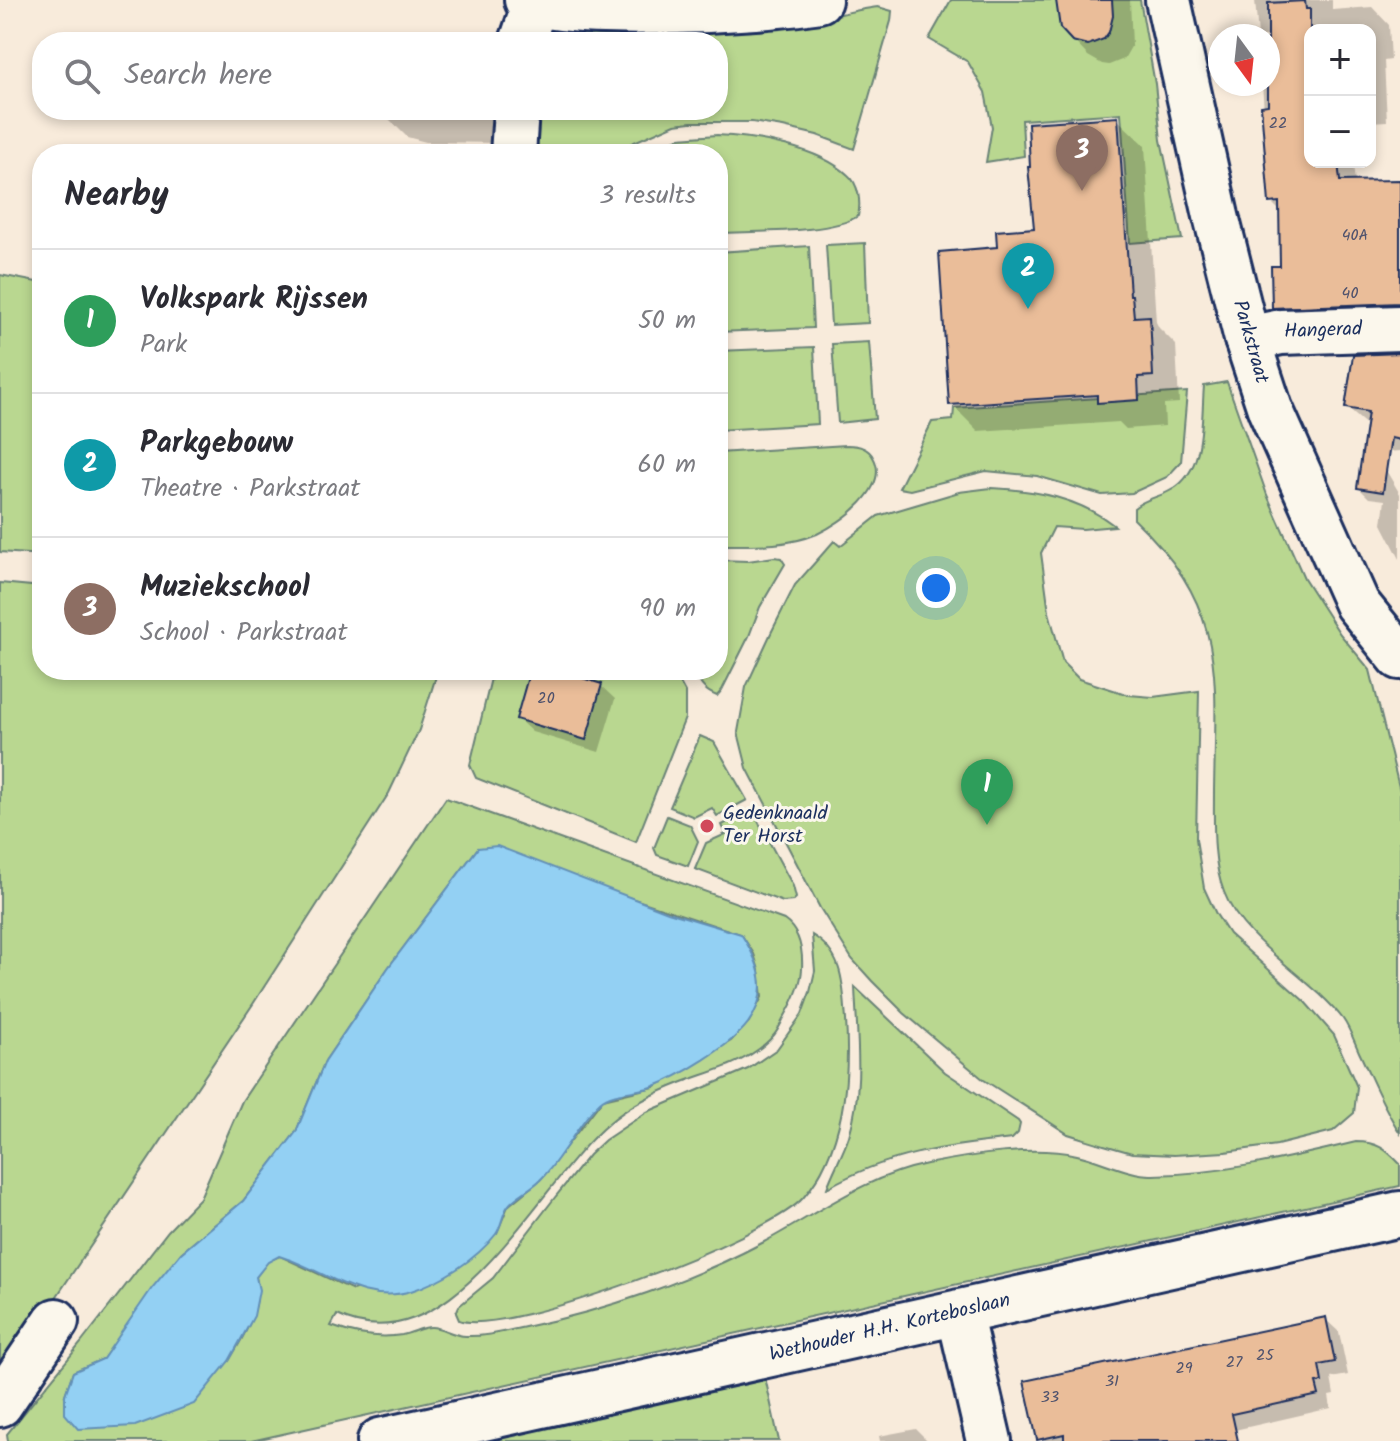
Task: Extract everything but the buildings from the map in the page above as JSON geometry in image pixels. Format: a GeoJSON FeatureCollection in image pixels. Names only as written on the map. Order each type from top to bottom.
{"type":"FeatureCollection","features":[{"type":"Feature","properties":{"kind":"street"},"geometry":{"type":"LineString","coordinates":[[529,12],[566,8],[636,11],[768,6],[819,0]]}},
{"type":"Feature","properties":{"kind":"street","name":"Parkstraat"},"geometry":{"type":"LineString","coordinates":[[1168,0],[1216,216],[1247,339],[1270,409],[1357,604],[1400,657]]}},
{"type":"Feature","properties":{"kind":"street"},"geometry":{"type":"LineString","coordinates":[[514,144],[515,120]]}},
{"type":"Feature","properties":{"kind":"street","name":"Hangerad"},"geometry":{"type":"LineString","coordinates":[[1247,339],[1281,332],[1400,328]]}},
{"type":"Feature","properties":{"kind":"street","name":"Wethouder H.H. Korteboslaan"},"geometry":{"type":"LineString","coordinates":[[380,1441],[1400,1214]]}},
{"type":"Feature","properties":{"kind":"street"},"geometry":{"type":"LineString","coordinates":[[959,1312],[989,1441]]}},
{"type":"Feature","properties":{"kind":"street"},"geometry":{"type":"LineString","coordinates":[[0,1404],[56,1321]]}},
{"type":"Feature","properties":{"kind":"green space"},"geometry":{"type":"Polygon","coordinates":[[[951,0],[1140,0],[1161,140],[1182,239],[1130,243],[1121,113],[1022,120],[1024,156],[986,162],[992,127],[985,92],[968,62],[929,39],[951,0]]]}},
{"type":"Feature","properties":{"kind":"green space"},"geometry":{"type":"Polygon","coordinates":[[[878,7],[892,11],[854,149],[817,135],[752,122],[675,124],[630,144],[531,144],[534,120],[728,120],[728,32],[572,32],[766,27],[878,7]]]}},
{"type":"Feature","properties":{"kind":"green space"},"geometry":{"type":"Polygon","coordinates":[[[717,135],[750,138],[786,145],[820,157],[835,165],[855,183],[859,200],[858,216],[846,222],[811,229],[728,233],[728,144],[662,144],[679,138],[717,135]]]}},
{"type":"Feature","properties":{"kind":"green space"},"geometry":{"type":"Polygon","coordinates":[[[865,243],[868,323],[831,325],[826,245],[865,243]]]}},
{"type":"Feature","properties":{"kind":"green space"},"geometry":{"type":"Polygon","coordinates":[[[809,246],[813,328],[728,332],[728,251],[809,246]]]}},
{"type":"Feature","properties":{"kind":"green space"},"geometry":{"type":"Polygon","coordinates":[[[0,275],[32,281],[32,554],[0,552],[0,275]]]}},
{"type":"Feature","properties":{"kind":"green space"},"geometry":{"type":"Polygon","coordinates":[[[869,342],[875,419],[838,423],[832,344],[869,342]]]}},
{"type":"Feature","properties":{"kind":"green space"},"geometry":{"type":"Polygon","coordinates":[[[814,347],[818,424],[728,429],[728,351],[814,347]]]}},
{"type":"Feature","properties":{"kind":"green space"},"geometry":{"type":"Polygon","coordinates":[[[1227,382],[1267,495],[1304,578],[1340,634],[1370,670],[1400,791],[1400,1133],[1343,1019],[1246,927],[1224,892],[1214,842],[1215,710],[1210,643],[1201,612],[1186,582],[1164,551],[1134,519],[1134,508],[1173,489],[1184,480],[1197,457],[1200,443],[1204,386],[1227,382]]]}},
{"type":"Feature","properties":{"kind":"green space"},"geometry":{"type":"Polygon","coordinates":[[[1187,392],[1181,462],[1167,477],[1132,493],[1102,495],[1037,476],[986,471],[910,490],[899,488],[932,422],[953,420],[954,408],[1187,392]]]}},
{"type":"Feature","properties":{"kind":"green space"},"geometry":{"type":"Polygon","coordinates":[[[859,446],[873,457],[877,469],[870,492],[861,503],[817,534],[793,541],[728,545],[728,452],[859,446]]]}},
{"type":"Feature","properties":{"kind":"green space"},"geometry":{"type":"Polygon","coordinates":[[[991,488],[1056,497],[1087,509],[1115,526],[1083,529],[1054,527],[1041,553],[1049,612],[1063,663],[1079,679],[1129,695],[1153,697],[1199,691],[1196,839],[1204,888],[1229,934],[1305,1002],[1334,1035],[1357,1087],[1354,1113],[1333,1131],[1277,1145],[1174,1155],[1132,1153],[1068,1134],[984,1080],[904,1013],[852,959],[820,908],[747,768],[738,732],[746,687],[795,585],[834,541],[840,546],[878,516],[959,492],[991,488]]]}},
{"type":"Feature","properties":{"kind":"green space"},"geometry":{"type":"Polygon","coordinates":[[[774,557],[781,558],[785,564],[760,607],[728,678],[728,560],[774,557]]]}},
{"type":"Feature","properties":{"kind":"green space"},"geometry":{"type":"Polygon","coordinates":[[[0,583],[32,586],[32,680],[435,680],[419,730],[389,793],[253,1004],[0,1381],[0,583]]]}},
{"type":"Feature","properties":{"kind":"green space"},"geometry":{"type":"Polygon","coordinates":[[[491,680],[678,680],[685,692],[685,718],[636,842],[476,778],[470,765],[491,680]]]}},
{"type":"Feature","properties":{"kind":"green space"},"geometry":{"type":"Polygon","coordinates":[[[699,680],[727,680],[717,696],[699,680]]]}},
{"type":"Feature","properties":{"kind":"green space"},"geometry":{"type":"Polygon","coordinates":[[[700,736],[714,742],[747,800],[717,816],[712,808],[694,817],[670,807],[700,736]]]}},
{"type":"Feature","properties":{"kind":"green space"},"geometry":{"type":"Polygon","coordinates":[[[446,798],[784,920],[794,930],[801,948],[800,981],[779,1028],[755,1052],[654,1094],[609,1123],[581,1151],[489,1262],[455,1294],[418,1317],[379,1325],[337,1315],[331,1326],[375,1336],[402,1335],[431,1327],[461,1336],[473,1336],[586,1312],[648,1293],[737,1256],[883,1177],[927,1164],[983,1155],[1022,1151],[1060,1152],[1153,1175],[1230,1168],[1363,1142],[1381,1147],[1400,1164],[1400,1186],[251,1441],[8,1441],[7,1434],[168,1231],[200,1198],[242,1101],[446,798]],[[478,848],[388,968],[325,1061],[296,1132],[243,1201],[181,1253],[103,1359],[73,1372],[65,1395],[229,1361],[254,1310],[256,1277],[268,1261],[280,1256],[353,1290],[497,1233],[508,1206],[541,1179],[603,1099],[654,1087],[731,1041],[749,1022],[762,997],[754,954],[741,934],[478,848]]]}},
{"type":"Feature","properties":{"kind":"green space"},"geometry":{"type":"Polygon","coordinates":[[[752,810],[793,886],[796,898],[793,901],[783,902],[695,869],[706,843],[726,834],[722,825],[752,810]]]}},
{"type":"Feature","properties":{"kind":"green space"},"geometry":{"type":"Polygon","coordinates":[[[667,816],[690,825],[698,841],[688,866],[657,855],[654,848],[667,816]]]}},
{"type":"Feature","properties":{"kind":"green space"},"geometry":{"type":"Polygon","coordinates":[[[812,935],[830,952],[840,972],[846,1020],[847,1066],[836,1137],[828,1159],[803,1198],[742,1236],[580,1300],[486,1322],[459,1320],[456,1313],[459,1306],[493,1278],[589,1155],[605,1140],[647,1112],[748,1069],[777,1049],[802,1014],[810,992],[815,971],[812,935]]]}},
{"type":"Feature","properties":{"kind":"green space"},"geometry":{"type":"Polygon","coordinates":[[[855,987],[945,1072],[1018,1121],[1018,1133],[1012,1139],[894,1159],[827,1188],[849,1136],[857,1100],[855,987]]]}},
{"type":"Feature","properties":{"kind":"green space"},"geometry":{"type":"Polygon","coordinates":[[[763,1368],[779,1441],[434,1441],[763,1368]]]}},
{"type":"Feature","properties":{"kind":"water"},"geometry":{"type":"Polygon","coordinates":[[[497,846],[668,912],[741,934],[758,967],[761,989],[748,1023],[717,1051],[676,1076],[652,1087],[618,1094],[600,1102],[549,1170],[508,1206],[498,1231],[488,1244],[435,1282],[411,1291],[376,1294],[279,1256],[268,1262],[256,1277],[259,1290],[254,1316],[229,1361],[194,1404],[135,1426],[78,1429],[65,1414],[65,1395],[73,1372],[103,1359],[152,1288],[181,1253],[243,1201],[296,1132],[325,1061],[388,968],[478,848],[497,846]]]}},
{"type":"Feature","properties":{"kind":"place","name":"Muziekschool"},"geometry":{"type":"Point","coordinates":[1082,191]}},
{"type":"Feature","properties":{"kind":"place","name":"Parkgebouw"},"geometry":{"type":"Point","coordinates":[1028,309]}},
{"type":"Feature","properties":{"kind":"place","name":"Volkspark Rijssen"},"geometry":{"type":"Point","coordinates":[987,825]}},
{"type":"Feature","properties":{"kind":"place","name":"Gedenknaald Ter Horst"},"geometry":{"type":"Point","coordinates":[707,826]}}]}
